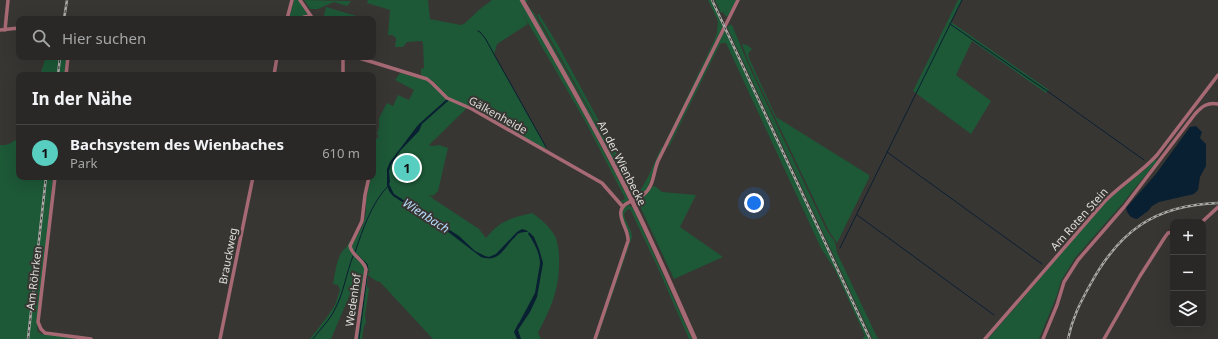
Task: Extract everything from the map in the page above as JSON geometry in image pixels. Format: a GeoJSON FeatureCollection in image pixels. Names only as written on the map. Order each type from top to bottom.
{"type":"FeatureCollection","features":[{"type":"Feature","properties":{"kind":"street"},"geometry":{"type":"LineString","coordinates":[[5,30],[8,0]]}},
{"type":"Feature","properties":{"kind":"street"},"geometry":{"type":"LineString","coordinates":[[288,16],[292,0]]}},
{"type":"Feature","properties":{"kind":"street"},"geometry":{"type":"LineString","coordinates":[[300,0],[311,16]]}},
{"type":"Feature","properties":{"kind":"street"},"geometry":{"type":"LineString","coordinates":[[595,339],[628,241],[628,233],[620,212],[623,206],[643,196],[649,189],[658,161],[738,0]]}},
{"type":"Feature","properties":{"kind":"street","name":"An der Wienbecke"},"geometry":{"type":"LineString","coordinates":[[524,2],[590,119],[632,201],[695,339]]}},
{"type":"Feature","properties":{"kind":"street"},"geometry":{"type":"LineString","coordinates":[[0,30],[16,28]]}},
{"type":"Feature","properties":{"kind":"street"},"geometry":{"type":"LineString","coordinates":[[66,72],[68,60]]}},
{"type":"Feature","properties":{"kind":"street"},"geometry":{"type":"LineString","coordinates":[[274,72],[276,60]]}},
{"type":"Feature","properties":{"kind":"street"},"geometry":{"type":"LineString","coordinates":[[343,72],[344,60]]}},
{"type":"Feature","properties":{"kind":"street","name":"Gälkenheide"},"geometry":{"type":"LineString","coordinates":[[366,60],[424,78],[451,100],[477,112],[598,181],[605,186],[623,206]]}},
{"type":"Feature","properties":{"kind":"street","name":"Am Roten Stein"},"geometry":{"type":"LineString","coordinates":[[985,339],[1104,202],[1154,159],[1218,75]]}},
{"type":"Feature","properties":{"kind":"street"},"geometry":{"type":"LineString","coordinates":[[1043,339],[1057,305],[1064,282],[1078,260],[1124,207],[1199,109],[1210,104],[1218,104]]}},
{"type":"Feature","properties":{"kind":"street","name":"Am Röhrken"},"geometry":{"type":"LineString","coordinates":[[55,180],[38,322],[41,329],[45,332],[91,339]]}},
{"type":"Feature","properties":{"kind":"street","name":"Brauckweg"},"geometry":{"type":"LineString","coordinates":[[220,339],[252,180]]}},
{"type":"Feature","properties":{"kind":"street","name":"Wedenhof"},"geometry":{"type":"LineString","coordinates":[[356,339],[366,269],[363,263],[350,250],[350,246],[363,218],[365,195],[368,180]]}},
{"type":"Feature","properties":{"kind":"street"},"geometry":{"type":"LineString","coordinates":[[1205,219],[1218,207]]}},
{"type":"Feature","properties":{"kind":"street"},"geometry":{"type":"LineString","coordinates":[[1104,339],[1140,276],[1165,237],[1170,233]]}},
{"type":"Feature","properties":{"kind":"green space"},"geometry":{"type":"Polygon","coordinates":[[[294,0],[299,0],[310,15],[307,16],[290,16],[294,0]]]}},
{"type":"Feature","properties":{"kind":"green space"},"geometry":{"type":"Polygon","coordinates":[[[304,0],[351,1],[347,6],[334,2],[318,9],[310,9],[304,0]]]}},
{"type":"Feature","properties":{"kind":"green space"},"geometry":{"type":"Polygon","coordinates":[[[368,0],[428,0],[430,19],[461,25],[492,0],[528,0],[522,6],[524,6],[591,127],[628,200],[625,203],[619,201],[604,183],[620,201],[624,200],[625,198],[585,121],[520,9],[528,24],[497,44],[494,55],[546,147],[544,149],[468,106],[429,145],[439,145],[448,148],[438,191],[434,195],[428,196],[433,196],[432,198],[479,229],[486,238],[491,232],[506,221],[532,213],[542,220],[550,229],[558,244],[559,268],[554,296],[538,333],[541,339],[433,339],[380,282],[368,275],[367,287],[369,288],[365,316],[366,323],[364,326],[362,339],[357,339],[367,273],[368,274],[370,271],[365,270],[361,293],[351,292],[331,339],[310,339],[335,305],[340,290],[338,285],[333,284],[339,258],[349,242],[353,243],[363,225],[366,213],[366,199],[370,180],[376,180],[376,140],[379,136],[377,134],[379,118],[387,103],[393,106],[398,95],[409,100],[414,90],[395,80],[400,73],[426,80],[435,87],[437,85],[421,75],[421,69],[424,68],[422,41],[407,42],[403,47],[396,47],[396,38],[392,35],[388,35],[390,10],[367,3],[368,0]]]}},
{"type":"Feature","properties":{"kind":"green space"},"geometry":{"type":"Polygon","coordinates":[[[708,0],[711,0],[723,26],[664,146],[717,32],[718,21],[708,0]]]}},
{"type":"Feature","properties":{"kind":"green space"},"geometry":{"type":"Polygon","coordinates":[[[715,0],[736,0],[729,15],[726,17],[723,12],[721,13],[715,0]]]}},
{"type":"Feature","properties":{"kind":"green space"},"geometry":{"type":"Polygon","coordinates":[[[958,0],[962,0],[951,22],[1049,90],[1046,93],[972,41],[956,75],[991,101],[971,134],[913,91],[958,0]]]}},
{"type":"Feature","properties":{"kind":"green space"},"geometry":{"type":"Polygon","coordinates":[[[528,6],[534,13],[600,130],[634,197],[632,196],[579,95],[528,6]]]}},
{"type":"Feature","properties":{"kind":"green space"},"geometry":{"type":"Polygon","coordinates":[[[326,7],[357,16],[324,16],[326,7]]]}},
{"type":"Feature","properties":{"kind":"green space"},"geometry":{"type":"Polygon","coordinates":[[[539,14],[558,45],[635,188],[640,191],[662,146],[663,149],[648,186],[640,195],[635,197],[604,136],[537,15],[539,14]]]}},
{"type":"Feature","properties":{"kind":"green space"},"geometry":{"type":"Polygon","coordinates":[[[732,25],[749,66],[827,231],[835,242],[837,253],[878,339],[872,339],[727,27],[732,25]]]}},
{"type":"Feature","properties":{"kind":"green space"},"geometry":{"type":"Polygon","coordinates":[[[725,30],[869,339],[862,339],[865,336],[835,270],[821,248],[726,43],[720,44],[669,147],[668,146],[725,30]]]}},
{"type":"Feature","properties":{"kind":"green space"},"geometry":{"type":"Polygon","coordinates":[[[742,44],[747,45],[753,50],[751,50],[748,54],[749,58],[776,117],[869,175],[869,178],[837,243],[829,231],[749,63],[742,44]]]}},
{"type":"Feature","properties":{"kind":"green space"},"geometry":{"type":"Polygon","coordinates":[[[45,60],[67,60],[65,72],[41,72],[45,60]]]}},
{"type":"Feature","properties":{"kind":"green space"},"geometry":{"type":"Polygon","coordinates":[[[16,139],[16,180],[53,180],[37,331],[41,334],[75,339],[0,339],[0,145],[11,143],[16,139]]]}},
{"type":"Feature","properties":{"kind":"green space"},"geometry":{"type":"Polygon","coordinates":[[[1155,159],[1157,161],[1075,258],[1061,281],[1057,295],[1039,339],[988,339],[1107,200],[1147,168],[1155,159]]]}},
{"type":"Feature","properties":{"kind":"green space"},"geometry":{"type":"Polygon","coordinates":[[[655,186],[662,192],[696,195],[680,227],[723,257],[674,279],[638,202],[641,199],[644,199],[643,198],[652,187],[655,186]]]}},
{"type":"Feature","properties":{"kind":"green space"},"geometry":{"type":"Polygon","coordinates":[[[629,205],[635,212],[692,339],[689,339],[630,209],[624,214],[632,237],[596,339],[630,240],[630,235],[622,217],[623,208],[629,205]]]}},
{"type":"Feature","properties":{"kind":"water","name":"Wienbach"},"geometry":{"type":"Polygon","coordinates":[[[447,99],[449,100],[422,124],[419,131],[400,151],[389,171],[389,184],[394,194],[459,236],[475,251],[485,256],[489,257],[496,254],[517,232],[522,229],[528,231],[518,234],[496,257],[487,258],[481,257],[443,228],[393,196],[387,185],[387,169],[390,162],[418,125],[447,99]]]}},
{"type":"Feature","properties":{"kind":"water"},"geometry":{"type":"Polygon","coordinates":[[[1196,126],[1202,132],[1200,138],[1206,144],[1206,166],[1200,177],[1198,190],[1194,194],[1159,202],[1137,219],[1131,217],[1126,208],[1156,174],[1190,127],[1196,126]]]}},
{"type":"Feature","properties":{"kind":"water"},"geometry":{"type":"Polygon","coordinates":[[[529,232],[534,237],[543,263],[537,297],[530,312],[518,330],[521,339],[517,339],[514,332],[535,293],[540,264],[538,252],[528,234],[529,232]]]}},
{"type":"Feature","properties":{"kind":"waterway"},"geometry":{"type":"LineString","coordinates":[[840,248],[962,0]]}},
{"type":"Feature","properties":{"kind":"waterway"},"geometry":{"type":"LineString","coordinates":[[950,24],[1144,160]]}},
{"type":"Feature","properties":{"kind":"waterway"},"geometry":{"type":"LineString","coordinates":[[478,31],[485,38],[546,147]]}},
{"type":"Feature","properties":{"kind":"waterway"},"geometry":{"type":"LineString","coordinates":[[887,152],[1042,264]]}},
{"type":"Feature","properties":{"kind":"waterway"},"geometry":{"type":"LineString","coordinates":[[355,252],[372,209],[388,186]]}},
{"type":"Feature","properties":{"kind":"waterway"},"geometry":{"type":"LineString","coordinates":[[857,215],[994,315]]}},
{"type":"Feature","properties":{"kind":"waterway"},"geometry":{"type":"LineString","coordinates":[[355,253],[367,264],[368,269]]}},
{"type":"Feature","properties":{"kind":"waterway"},"geometry":{"type":"LineString","coordinates":[[313,339],[328,321],[335,309],[341,296],[353,256]]}},
{"type":"Feature","properties":{"kind":"waterway"},"geometry":{"type":"LineString","coordinates":[[359,339],[367,275]]}},
{"type":"Feature","properties":{"kind":"railway"},"geometry":{"type":"LineString","coordinates":[[64,16],[67,0]]}},
{"type":"Feature","properties":{"kind":"railway"},"geometry":{"type":"LineString","coordinates":[[712,0],[870,339]]}},
{"type":"Feature","properties":{"kind":"railway"},"geometry":{"type":"LineString","coordinates":[[58,72],[60,60]]}},
{"type":"Feature","properties":{"kind":"railway"},"geometry":{"type":"LineString","coordinates":[[28,339],[46,180]]}},
{"type":"Feature","properties":{"kind":"railway"},"geometry":{"type":"LineString","coordinates":[[1068,339],[1077,311],[1090,285],[1101,266],[1113,250],[1127,236],[1141,224],[1176,209],[1218,203]]}},
{"type":"Feature","properties":{"kind":"place","name":"Bachsystem des Wienbaches"},"geometry":{"type":"Point","coordinates":[407,168]}}]}
